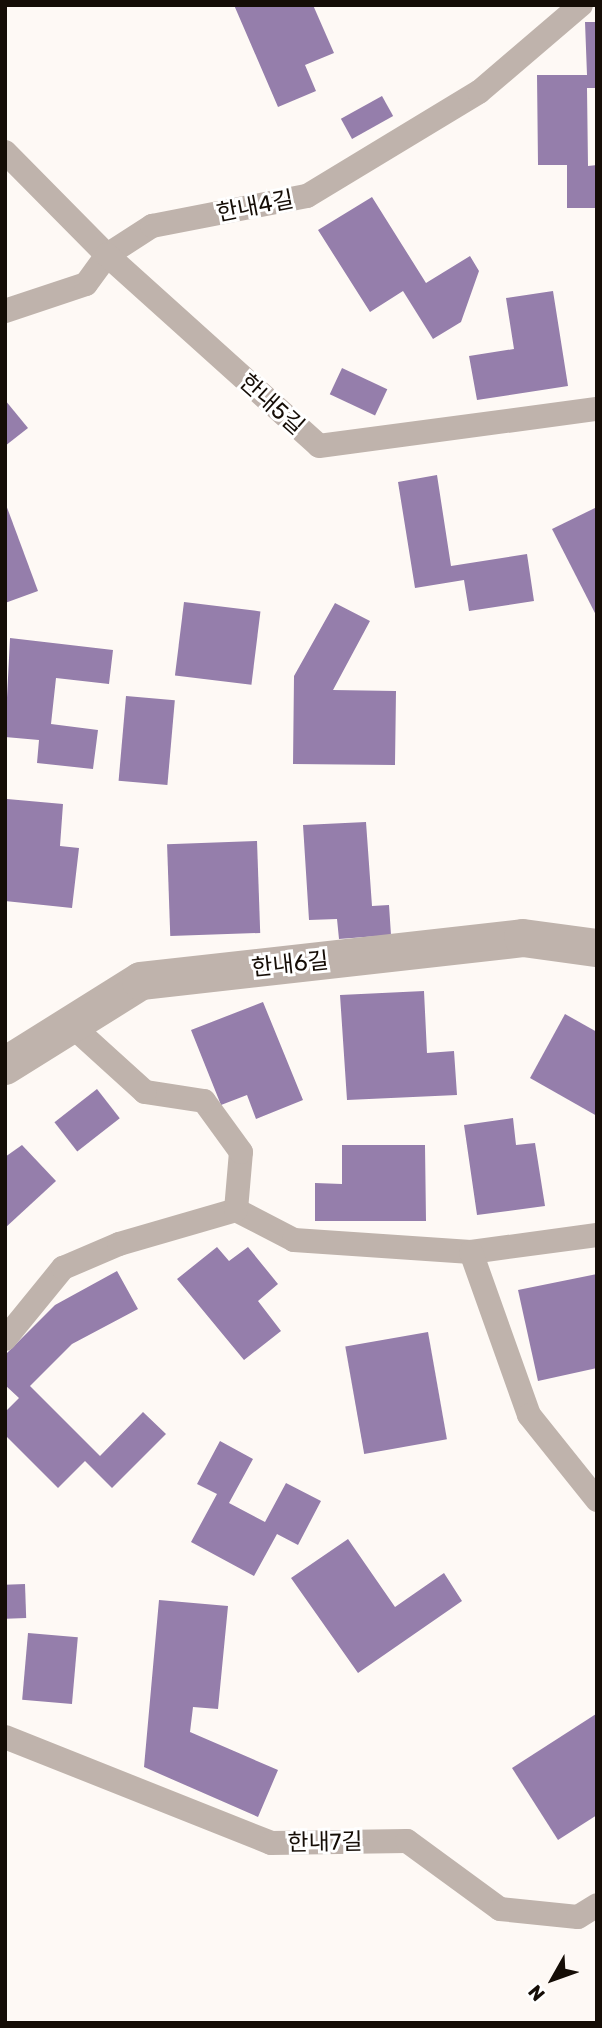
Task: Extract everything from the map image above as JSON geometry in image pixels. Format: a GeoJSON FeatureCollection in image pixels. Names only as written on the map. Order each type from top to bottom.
{"type":"FeatureCollection","features":[{"type":"Feature","properties":{"kind":"street","name":"한내6길"},"geometry":{"type":"LineString","coordinates":[[5,1066],[141,981],[523,938],[597,948]]}},
{"type":"Feature","properties":{"kind":"lane","name":"한내4길"},"geometry":{"type":"LineString","coordinates":[[107,256],[152,226],[307,196],[480,92],[581,5]]}},
{"type":"Feature","properties":{"kind":"lane"},"geometry":{"type":"LineString","coordinates":[[5,152],[107,256],[86,284],[5,311]]}},
{"type":"Feature","properties":{"kind":"lane","name":"한내5길"},"geometry":{"type":"LineString","coordinates":[[107,256],[319,446],[597,409]]}},
{"type":"Feature","properties":{"kind":"lane"},"geometry":{"type":"LineString","coordinates":[[71,1025],[145,1092],[204,1101],[241,1152],[236,1210]]}},
{"type":"Feature","properties":{"kind":"lane"},"geometry":{"type":"LineString","coordinates":[[5,1339],[63,1268],[119,1244],[236,1210],[294,1240],[471,1252],[597,1235]]}},
{"type":"Feature","properties":{"kind":"lane"},"geometry":{"type":"LineString","coordinates":[[471,1252],[528,1415],[597,1500]]}},
{"type":"Feature","properties":{"kind":"lane","name":"한내7길"},"geometry":{"type":"LineString","coordinates":[[5,1737],[271,1843],[407,1841],[500,1909],[578,1917],[597,1905]]}},
{"type":"Feature","properties":{"kind":"building"},"geometry":{"type":"Polygon","coordinates":[[[234,5],[313,5],[334,53],[305,65],[316,91],[278,107],[234,5]]]}},
{"type":"Feature","properties":{"kind":"building"},"geometry":{"type":"Polygon","coordinates":[[[585,22],[597,22],[597,88],[587,88],[588,166],[597,165],[597,208],[567,208],[567,165],[538,165],[537,75],[587,75],[585,22]]]}},
{"type":"Feature","properties":{"kind":"building"},"geometry":{"type":"Polygon","coordinates":[[[382,96],[393,116],[352,139],[341,119],[382,96]]]}},
{"type":"Feature","properties":{"kind":"building"},"geometry":{"type":"Polygon","coordinates":[[[372,197],[426,283],[470,256],[479,271],[461,322],[433,339],[403,291],[370,312],[318,230],[372,197]]]}},
{"type":"Feature","properties":{"kind":"building"},"geometry":{"type":"Polygon","coordinates":[[[553,291],[568,386],[477,400],[469,356],[514,349],[506,298],[553,291]]]}},
{"type":"Feature","properties":{"kind":"building"},"geometry":{"type":"Polygon","coordinates":[[[342,368],[387,389],[375,415],[330,394],[342,368]]]}},
{"type":"Feature","properties":{"kind":"building"},"geometry":{"type":"Polygon","coordinates":[[[5,400],[28,428],[5,446],[5,400]]]}},
{"type":"Feature","properties":{"kind":"building"},"geometry":{"type":"Polygon","coordinates":[[[437,475],[451,566],[527,554],[534,601],[469,611],[464,580],[415,588],[398,482],[437,475]]]}},
{"type":"Feature","properties":{"kind":"building"},"geometry":{"type":"Polygon","coordinates":[[[5,502],[38,591],[5,603],[5,502]]]}},
{"type":"Feature","properties":{"kind":"building"},"geometry":{"type":"Polygon","coordinates":[[[597,507],[597,617],[552,529],[597,507]]]}},
{"type":"Feature","properties":{"kind":"building"},"geometry":{"type":"Polygon","coordinates":[[[184,602],[260,611],[251,685],[175,675],[184,602]]]}},
{"type":"Feature","properties":{"kind":"building"},"geometry":{"type":"Polygon","coordinates":[[[335,603],[370,621],[333,690],[396,691],[395,765],[293,764],[294,676],[335,603]]]}},
{"type":"Feature","properties":{"kind":"building"},"geometry":{"type":"Polygon","coordinates":[[[10,638],[113,650],[109,684],[56,678],[51,724],[98,730],[93,769],[37,763],[39,740],[5,737],[10,638]]]}},
{"type":"Feature","properties":{"kind":"building"},"geometry":{"type":"Polygon","coordinates":[[[126,696],[175,700],[167,785],[119,781],[126,696]]]}},
{"type":"Feature","properties":{"kind":"building"},"geometry":{"type":"Polygon","coordinates":[[[7,799],[63,804],[60,846],[79,848],[72,908],[5,901],[7,799]]]}},
{"type":"Feature","properties":{"kind":"building"},"geometry":{"type":"Polygon","coordinates":[[[366,822],[372,906],[389,905],[391,935],[339,939],[337,919],[309,920],[303,825],[366,822]]]}},
{"type":"Feature","properties":{"kind":"building"},"geometry":{"type":"Polygon","coordinates":[[[257,841],[260,933],[170,936],[167,844],[257,841]]]}},
{"type":"Feature","properties":{"kind":"building"},"geometry":{"type":"Polygon","coordinates":[[[424,991],[427,1053],[454,1051],[457,1095],[347,1100],[340,995],[424,991]]]}},
{"type":"Feature","properties":{"kind":"building"},"geometry":{"type":"Polygon","coordinates":[[[263,1002],[303,1100],[256,1119],[247,1095],[221,1105],[191,1030],[263,1002]]]}},
{"type":"Feature","properties":{"kind":"building"},"geometry":{"type":"Polygon","coordinates":[[[565,1014],[597,1032],[597,1116],[530,1078],[565,1014]]]}},
{"type":"Feature","properties":{"kind":"building"},"geometry":{"type":"Polygon","coordinates":[[[97,1089],[120,1118],[77,1151],[54,1122],[97,1089]]]}},
{"type":"Feature","properties":{"kind":"building"},"geometry":{"type":"Polygon","coordinates":[[[513,1118],[516,1145],[535,1143],[545,1206],[477,1215],[464,1125],[513,1118]]]}},
{"type":"Feature","properties":{"kind":"building"},"geometry":{"type":"Polygon","coordinates":[[[22,1145],[56,1181],[5,1228],[5,1157],[22,1145]]]}},
{"type":"Feature","properties":{"kind":"building"},"geometry":{"type":"Polygon","coordinates":[[[342,1145],[425,1145],[426,1221],[315,1221],[315,1183],[342,1184],[342,1145]]]}},
{"type":"Feature","properties":{"kind":"building"},"geometry":{"type":"Polygon","coordinates":[[[217,1247],[229,1261],[248,1247],[278,1284],[258,1301],[281,1331],[244,1360],[177,1279],[217,1247]]]}},
{"type":"Feature","properties":{"kind":"building"},"geometry":{"type":"Polygon","coordinates":[[[117,1271],[138,1309],[72,1344],[30,1386],[100,1456],[143,1412],[166,1434],[112,1488],[85,1461],[58,1488],[5,1435],[5,1412],[19,1398],[5,1385],[5,1355],[55,1305],[117,1271]]]}},
{"type":"Feature","properties":{"kind":"building"},"geometry":{"type":"Polygon","coordinates":[[[597,1274],[597,1368],[538,1381],[518,1290],[597,1274]]]}},
{"type":"Feature","properties":{"kind":"building"},"geometry":{"type":"Polygon","coordinates":[[[428,1332],[447,1439],[364,1454],[345,1347],[428,1332]]]}},
{"type":"Feature","properties":{"kind":"building"},"geometry":{"type":"Polygon","coordinates":[[[220,1441],[253,1459],[229,1503],[265,1522],[286,1483],[321,1501],[298,1545],[277,1534],[254,1576],[191,1542],[217,1494],[197,1484],[220,1441]]]}},
{"type":"Feature","properties":{"kind":"building"},"geometry":{"type":"Polygon","coordinates":[[[348,1539],[395,1607],[444,1573],[462,1601],[358,1673],[291,1578],[348,1539]]]}},
{"type":"Feature","properties":{"kind":"building"},"geometry":{"type":"Polygon","coordinates":[[[25,1584],[26,1618],[6,1619],[5,1585],[25,1584]]]}},
{"type":"Feature","properties":{"kind":"building"},"geometry":{"type":"Polygon","coordinates":[[[159,1600],[228,1606],[218,1709],[193,1707],[190,1732],[278,1770],[258,1817],[144,1767],[159,1600]]]}},
{"type":"Feature","properties":{"kind":"building"},"geometry":{"type":"Polygon","coordinates":[[[28,1633],[78,1637],[72,1704],[22,1700],[28,1633]]]}},
{"type":"Feature","properties":{"kind":"building"},"geometry":{"type":"Polygon","coordinates":[[[596,1714],[597,1815],[558,1840],[512,1768],[596,1714]]]}}]}
